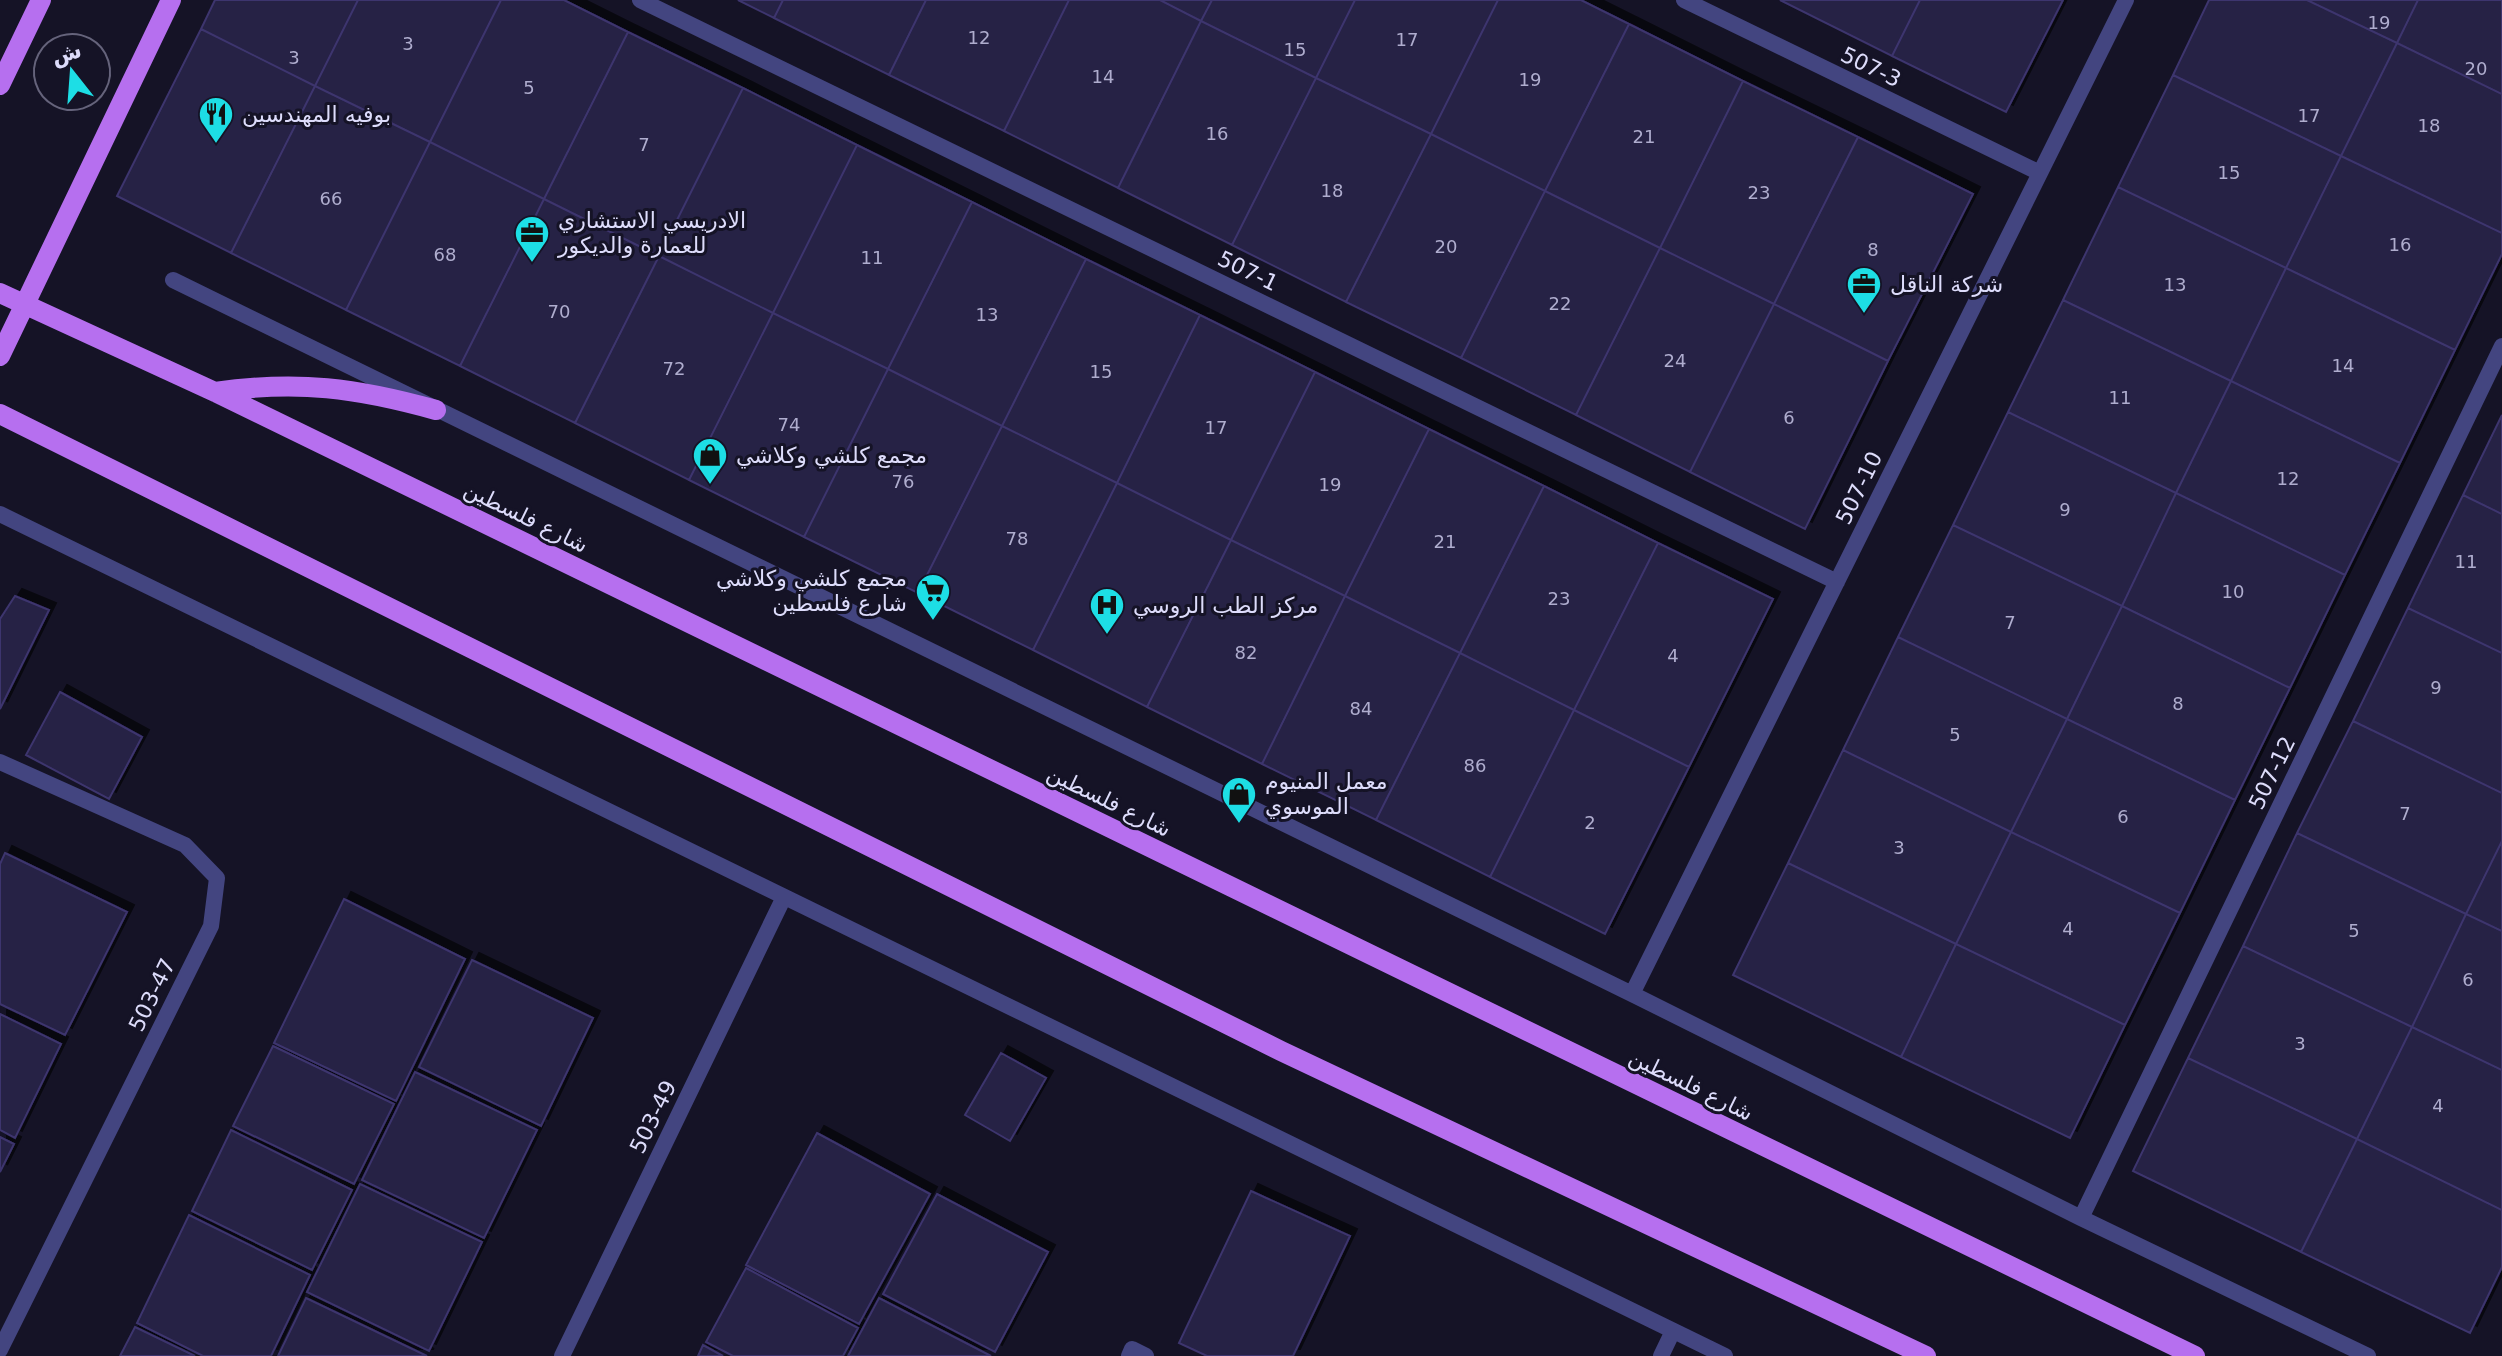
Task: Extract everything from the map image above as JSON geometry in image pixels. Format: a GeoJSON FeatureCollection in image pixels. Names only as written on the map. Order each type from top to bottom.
{"type":"FeatureCollection","features":[{"type":"Feature","properties":{"kind":"main road"},"geometry":{"type":"LineString","coordinates":[[0,85],[41,0]]}},
{"type":"Feature","properties":{"kind":"main road"},"geometry":{"type":"LineString","coordinates":[[0,356],[171,0]]}},
{"type":"Feature","properties":{"kind":"main road","name":"شارع فلسطين"},"geometry":{"type":"LineString","coordinates":[[0,293],[215,392],[2195,1356]]}},
{"type":"Feature","properties":{"kind":"main road"},"geometry":{"type":"LineString","coordinates":[[215,392],[256,386],[339,388],[436,410]]}},
{"type":"Feature","properties":{"kind":"main road"},"geometry":{"type":"LineString","coordinates":[[0,414],[1281,1051],[1926,1356]]}},
{"type":"Feature","properties":{"kind":"street","name":"507-1"},"geometry":{"type":"LineString","coordinates":[[640,0],[1837,582]]}},
{"type":"Feature","properties":{"kind":"street","name":"507-3"},"geometry":{"type":"LineString","coordinates":[[1684,0],[2040,173]]}},
{"type":"Feature","properties":{"kind":"street","name":"507-10"},"geometry":{"type":"LineString","coordinates":[[1632,994],[2126,0]]}},
{"type":"Feature","properties":{"kind":"street"},"geometry":{"type":"LineString","coordinates":[[173,280],[1632,994],[2081,1218],[2368,1356]]}},
{"type":"Feature","properties":{"kind":"street","name":"507-12"},"geometry":{"type":"LineString","coordinates":[[2081,1218],[2502,346]]}},
{"type":"Feature","properties":{"kind":"street"},"geometry":{"type":"LineString","coordinates":[[0,514],[1725,1356]]}},
{"type":"Feature","properties":{"kind":"street","name":"503-47"},"geometry":{"type":"LineString","coordinates":[[0,762],[185,845],[217,878],[211,926],[0,1350]]}},
{"type":"Feature","properties":{"kind":"street","name":"503-49"},"geometry":{"type":"LineString","coordinates":[[562,1356],[784,897]]}},
{"type":"Feature","properties":{"kind":"street"},"geometry":{"type":"LineString","coordinates":[[1661,1356],[1673,1331]]}},
{"type":"Feature","properties":{"kind":"street"},"geometry":{"type":"LineString","coordinates":[[1129,1356],[1132,1349],[1146,1356]]}},
{"type":"Feature","properties":{"kind":"building"},"geometry":{"type":"Polygon","coordinates":[[[215,0],[358,0],[315,86],[201,29],[215,0]]]}},
{"type":"Feature","properties":{"kind":"building"},"geometry":{"type":"Polygon","coordinates":[[[358,0],[501,0],[430,142],[315,86],[358,0]]]}},
{"type":"Feature","properties":{"kind":"building"},"geometry":{"type":"Polygon","coordinates":[[[501,0],[564,0],[628,32],[544,199],[430,142],[501,0]]]}},
{"type":"Feature","properties":{"kind":"building"},"geometry":{"type":"Polygon","coordinates":[[[738,0],[783,0],[774,18],[738,0]]]}},
{"type":"Feature","properties":{"kind":"building"},"geometry":{"type":"Polygon","coordinates":[[[783,0],[926,0],[889,75],[774,18],[783,0]]]}},
{"type":"Feature","properties":{"kind":"building"},"geometry":{"type":"Polygon","coordinates":[[[926,0],[1069,0],[1004,131],[889,75],[926,0]]]}},
{"type":"Feature","properties":{"kind":"building"},"geometry":{"type":"Polygon","coordinates":[[[1069,0],[1160,0],[1201,21],[1118,188],[1004,131],[1069,0]]]}},
{"type":"Feature","properties":{"kind":"building"},"geometry":{"type":"Polygon","coordinates":[[[1160,0],[1212,0],[1201,21],[1160,0]]]}},
{"type":"Feature","properties":{"kind":"building"},"geometry":{"type":"Polygon","coordinates":[[[1212,0],[1355,0],[1316,78],[1201,21],[1212,0]]]}},
{"type":"Feature","properties":{"kind":"building"},"geometry":{"type":"Polygon","coordinates":[[[1355,0],[1498,0],[1431,134],[1316,78],[1355,0]]]}},
{"type":"Feature","properties":{"kind":"building"},"geometry":{"type":"Polygon","coordinates":[[[1498,0],[1581,0],[1629,24],[1545,191],[1431,134],[1498,0]]]}},
{"type":"Feature","properties":{"kind":"building"},"geometry":{"type":"Polygon","coordinates":[[[1780,0],[1920,0],[1892,56],[1780,0]]]}},
{"type":"Feature","properties":{"kind":"building"},"geometry":{"type":"Polygon","coordinates":[[[1920,0],[2063,0],[2006,112],[1892,56],[1920,0]]]}},
{"type":"Feature","properties":{"kind":"building"},"geometry":{"type":"Polygon","coordinates":[[[2209,0],[2307,0],[2397,43],[2341,156],[2173,75],[2209,0]]]}},
{"type":"Feature","properties":{"kind":"building"},"geometry":{"type":"Polygon","coordinates":[[[2307,0],[2418,0],[2397,43],[2307,0]]]}},
{"type":"Feature","properties":{"kind":"building"},"geometry":{"type":"Polygon","coordinates":[[[2418,0],[2502,0],[2502,94],[2397,43],[2418,0]]]}},
{"type":"Feature","properties":{"kind":"building"},"geometry":{"type":"Polygon","coordinates":[[[1201,21],[1316,78],[1232,245],[1118,188],[1201,21]]]}},
{"type":"Feature","properties":{"kind":"building"},"geometry":{"type":"Polygon","coordinates":[[[1629,24],[1743,81],[1660,248],[1545,191],[1629,24]]]}},
{"type":"Feature","properties":{"kind":"building"},"geometry":{"type":"Polygon","coordinates":[[[201,29],[315,86],[231,253],[117,196],[201,29]]]}},
{"type":"Feature","properties":{"kind":"building"},"geometry":{"type":"Polygon","coordinates":[[[628,32],[743,88],[659,256],[544,199],[628,32]]]}},
{"type":"Feature","properties":{"kind":"building"},"geometry":{"type":"Polygon","coordinates":[[[2397,43],[2502,94],[2502,233],[2341,156],[2397,43]]]}},
{"type":"Feature","properties":{"kind":"building"},"geometry":{"type":"Polygon","coordinates":[[[2173,75],[2341,156],[2286,268],[2118,187],[2173,75]]]}},
{"type":"Feature","properties":{"kind":"building"},"geometry":{"type":"Polygon","coordinates":[[[1316,78],[1431,134],[1346,302],[1232,245],[1316,78]]]}},
{"type":"Feature","properties":{"kind":"building"},"geometry":{"type":"Polygon","coordinates":[[[1743,81],[1858,137],[1774,304],[1660,248],[1743,81]]]}},
{"type":"Feature","properties":{"kind":"building"},"geometry":{"type":"Polygon","coordinates":[[[315,86],[430,142],[346,310],[231,253],[315,86]]]}},
{"type":"Feature","properties":{"kind":"building"},"geometry":{"type":"Polygon","coordinates":[[[743,88],[857,145],[773,313],[659,256],[743,88]]]}},
{"type":"Feature","properties":{"kind":"building"},"geometry":{"type":"Polygon","coordinates":[[[1431,134],[1545,191],[1461,358],[1346,302],[1431,134]]]}},
{"type":"Feature","properties":{"kind":"building"},"geometry":{"type":"Polygon","coordinates":[[[1858,137],[1973,194],[1888,361],[1774,304],[1858,137]]]}},
{"type":"Feature","properties":{"kind":"building"},"geometry":{"type":"Polygon","coordinates":[[[430,142],[544,199],[460,366],[346,310],[430,142]]]}},
{"type":"Feature","properties":{"kind":"building"},"geometry":{"type":"Polygon","coordinates":[[[857,145],[972,202],[888,369],[773,313],[857,145]]]}},
{"type":"Feature","properties":{"kind":"building"},"geometry":{"type":"Polygon","coordinates":[[[2341,156],[2502,233],[2502,254],[2455,350],[2286,268],[2341,156]]]}},
{"type":"Feature","properties":{"kind":"building"},"geometry":{"type":"Polygon","coordinates":[[[2118,187],[2286,268],[2231,381],[2063,300],[2118,187]]]}},
{"type":"Feature","properties":{"kind":"building"},"geometry":{"type":"Polygon","coordinates":[[[1545,191],[1660,248],[1576,415],[1461,358],[1545,191]]]}},
{"type":"Feature","properties":{"kind":"building"},"geometry":{"type":"Polygon","coordinates":[[[544,199],[659,256],[575,423],[460,366],[544,199]]]}},
{"type":"Feature","properties":{"kind":"building"},"geometry":{"type":"Polygon","coordinates":[[[972,202],[1086,259],[1002,426],[888,369],[972,202]]]}},
{"type":"Feature","properties":{"kind":"building"},"geometry":{"type":"Polygon","coordinates":[[[1660,248],[1774,304],[1690,472],[1576,415],[1660,248]]]}},
{"type":"Feature","properties":{"kind":"building"},"geometry":{"type":"Polygon","coordinates":[[[659,256],[773,313],[689,480],[575,423],[659,256]]]}},
{"type":"Feature","properties":{"kind":"building"},"geometry":{"type":"Polygon","coordinates":[[[1086,259],[1200,315],[1117,483],[1002,426],[1086,259]]]}},
{"type":"Feature","properties":{"kind":"building"},"geometry":{"type":"Polygon","coordinates":[[[2286,268],[2455,350],[2400,463],[2231,381],[2286,268]]]}},
{"type":"Feature","properties":{"kind":"building"},"geometry":{"type":"Polygon","coordinates":[[[2063,300],[2231,381],[2176,493],[2008,412],[2063,300]]]}},
{"type":"Feature","properties":{"kind":"building"},"geometry":{"type":"Polygon","coordinates":[[[1774,304],[1888,361],[1805,529],[1690,472],[1774,304]]]}},
{"type":"Feature","properties":{"kind":"building"},"geometry":{"type":"Polygon","coordinates":[[[773,313],[888,369],[804,537],[689,480],[773,313]]]}},
{"type":"Feature","properties":{"kind":"building"},"geometry":{"type":"Polygon","coordinates":[[[1200,315],[1315,372],[1231,540],[1117,483],[1200,315]]]}},
{"type":"Feature","properties":{"kind":"building"},"geometry":{"type":"Polygon","coordinates":[[[888,369],[1002,426],[918,593],[804,537],[888,369]]]}},
{"type":"Feature","properties":{"kind":"building"},"geometry":{"type":"Polygon","coordinates":[[[1315,372],[1429,429],[1345,596],[1231,540],[1315,372]]]}},
{"type":"Feature","properties":{"kind":"building"},"geometry":{"type":"Polygon","coordinates":[[[2231,381],[2400,463],[2345,575],[2176,493],[2231,381]]]}},
{"type":"Feature","properties":{"kind":"building"},"geometry":{"type":"Polygon","coordinates":[[[2008,412],[2176,493],[2122,606],[1953,525],[2008,412]]]}},
{"type":"Feature","properties":{"kind":"building"},"geometry":{"type":"Polygon","coordinates":[[[2502,415],[2502,514],[2463,495],[2502,415]]]}},
{"type":"Feature","properties":{"kind":"building"},"geometry":{"type":"Polygon","coordinates":[[[1002,426],[1117,483],[1033,650],[918,593],[1002,426]]]}},
{"type":"Feature","properties":{"kind":"building"},"geometry":{"type":"Polygon","coordinates":[[[1429,429],[1544,486],[1460,653],[1345,596],[1429,429]]]}},
{"type":"Feature","properties":{"kind":"building"},"geometry":{"type":"Polygon","coordinates":[[[1117,483],[1231,540],[1147,707],[1033,650],[1117,483]]]}},
{"type":"Feature","properties":{"kind":"building"},"geometry":{"type":"Polygon","coordinates":[[[1544,486],[1658,543],[1574,710],[1460,653],[1544,486]]]}},
{"type":"Feature","properties":{"kind":"building"},"geometry":{"type":"Polygon","coordinates":[[[2176,493],[2345,575],[2290,688],[2122,606],[2176,493]]]}},
{"type":"Feature","properties":{"kind":"building"},"geometry":{"type":"Polygon","coordinates":[[[2463,495],[2502,514],[2502,653],[2408,608],[2463,495]]]}},
{"type":"Feature","properties":{"kind":"building"},"geometry":{"type":"Polygon","coordinates":[[[1953,525],[2122,606],[2067,719],[1898,637],[1953,525]]]}},
{"type":"Feature","properties":{"kind":"building"},"geometry":{"type":"Polygon","coordinates":[[[1231,540],[1345,596],[1262,764],[1147,707],[1231,540]]]}},
{"type":"Feature","properties":{"kind":"building"},"geometry":{"type":"Polygon","coordinates":[[[1658,543],[1773,599],[1689,767],[1574,710],[1658,543]]]}},
{"type":"Feature","properties":{"kind":"building"},"geometry":{"type":"Polygon","coordinates":[[[15,596],[49,610],[0,709],[0,619],[15,596]]]}},
{"type":"Feature","properties":{"kind":"building"},"geometry":{"type":"Polygon","coordinates":[[[1345,596],[1460,653],[1376,820],[1262,764],[1345,596]]]}},
{"type":"Feature","properties":{"kind":"building"},"geometry":{"type":"Polygon","coordinates":[[[2122,606],[2290,688],[2235,800],[2067,719],[2122,606]]]}},
{"type":"Feature","properties":{"kind":"building"},"geometry":{"type":"Polygon","coordinates":[[[2408,608],[2502,653],[2502,793],[2353,721],[2408,608]]]}},
{"type":"Feature","properties":{"kind":"building"},"geometry":{"type":"Polygon","coordinates":[[[1898,637],[2067,719],[2011,832],[1843,750],[1898,637]]]}},
{"type":"Feature","properties":{"kind":"building"},"geometry":{"type":"Polygon","coordinates":[[[1460,653],[1574,710],[1490,877],[1376,820],[1460,653]]]}},
{"type":"Feature","properties":{"kind":"building"},"geometry":{"type":"Polygon","coordinates":[[[60,692],[142,737],[109,799],[26,755],[60,692]]]}},
{"type":"Feature","properties":{"kind":"building"},"geometry":{"type":"Polygon","coordinates":[[[1574,710],[1689,767],[1605,934],[1490,877],[1574,710]]]}},
{"type":"Feature","properties":{"kind":"building"},"geometry":{"type":"Polygon","coordinates":[[[2067,719],[2235,800],[2180,913],[2011,832],[2067,719]]]}},
{"type":"Feature","properties":{"kind":"building"},"geometry":{"type":"Polygon","coordinates":[[[2353,721],[2502,793],[2502,841],[2466,914],[2297,833],[2353,721]]]}},
{"type":"Feature","properties":{"kind":"building"},"geometry":{"type":"Polygon","coordinates":[[[1843,750],[2011,832],[1956,944],[1788,863],[1843,750]]]}},
{"type":"Feature","properties":{"kind":"building"},"geometry":{"type":"Polygon","coordinates":[[[2011,832],[2180,913],[2125,1025],[1956,944],[2011,832]]]}},
{"type":"Feature","properties":{"kind":"building"},"geometry":{"type":"Polygon","coordinates":[[[2297,833],[2466,914],[2412,1027],[2243,946],[2297,833]]]}},
{"type":"Feature","properties":{"kind":"building"},"geometry":{"type":"Polygon","coordinates":[[[2502,841],[2502,931],[2466,914],[2502,841]]]}},
{"type":"Feature","properties":{"kind":"building"},"geometry":{"type":"Polygon","coordinates":[[[5,853],[127,912],[65,1035],[0,1004],[0,864],[5,853]]]}},
{"type":"Feature","properties":{"kind":"building"},"geometry":{"type":"Polygon","coordinates":[[[1788,863],[1956,944],[1901,1057],[1733,975],[1788,863]]]}},
{"type":"Feature","properties":{"kind":"building"},"geometry":{"type":"Polygon","coordinates":[[[344,899],[465,959],[396,1101],[274,1043],[344,899]]]}},
{"type":"Feature","properties":{"kind":"building"},"geometry":{"type":"Polygon","coordinates":[[[2466,914],[2502,931],[2502,1070],[2412,1027],[2466,914]]]}},
{"type":"Feature","properties":{"kind":"building"},"geometry":{"type":"Polygon","coordinates":[[[1956,944],[2125,1025],[2070,1138],[1901,1057],[1956,944]]]}},
{"type":"Feature","properties":{"kind":"building"},"geometry":{"type":"Polygon","coordinates":[[[2243,946],[2412,1027],[2357,1139],[2188,1058],[2243,946]]]}},
{"type":"Feature","properties":{"kind":"building"},"geometry":{"type":"Polygon","coordinates":[[[472,960],[593,1018],[541,1126],[419,1067],[472,960]]]}},
{"type":"Feature","properties":{"kind":"building"},"geometry":{"type":"Polygon","coordinates":[[[0,1014],[61,1044],[15,1138],[0,1130],[0,1014]]]}},
{"type":"Feature","properties":{"kind":"building"},"geometry":{"type":"Polygon","coordinates":[[[2412,1027],[2502,1070],[2502,1210],[2357,1139],[2412,1027]]]}},
{"type":"Feature","properties":{"kind":"building"},"geometry":{"type":"Polygon","coordinates":[[[273,1046],[394,1104],[354,1184],[233,1126],[273,1046]]]}},
{"type":"Feature","properties":{"kind":"building"},"geometry":{"type":"Polygon","coordinates":[[[1001,1053],[1046,1078],[1010,1141],[965,1115],[1001,1053]]]}},
{"type":"Feature","properties":{"kind":"building"},"geometry":{"type":"Polygon","coordinates":[[[2188,1058],[2357,1139],[2301,1252],[2133,1171],[2188,1058]]]}},
{"type":"Feature","properties":{"kind":"building"},"geometry":{"type":"Polygon","coordinates":[[[415,1072],[537,1130],[484,1238],[362,1180],[415,1072]]]}},
{"type":"Feature","properties":{"kind":"building"},"geometry":{"type":"Polygon","coordinates":[[[231,1130],[352,1190],[312,1270],[192,1211],[231,1130]]]}},
{"type":"Feature","properties":{"kind":"building"},"geometry":{"type":"Polygon","coordinates":[[[817,1133],[930,1194],[859,1324],[746,1265],[817,1133]]]}},
{"type":"Feature","properties":{"kind":"building"},"geometry":{"type":"Polygon","coordinates":[[[0,1137],[14,1144],[0,1172],[0,1137]]]}},
{"type":"Feature","properties":{"kind":"building"},"geometry":{"type":"Polygon","coordinates":[[[2357,1139],[2502,1210],[2502,1267],[2470,1333],[2301,1252],[2357,1139]]]}},
{"type":"Feature","properties":{"kind":"building"},"geometry":{"type":"Polygon","coordinates":[[[360,1184],[482,1242],[429,1351],[307,1292],[360,1184]]]}},
{"type":"Feature","properties":{"kind":"building"},"geometry":{"type":"Polygon","coordinates":[[[1251,1191],[1350,1236],[1293,1356],[1207,1356],[1179,1343],[1251,1191]]]}},
{"type":"Feature","properties":{"kind":"building"},"geometry":{"type":"Polygon","coordinates":[[[937,1194],[1048,1252],[995,1352],[883,1294],[937,1194]]]}},
{"type":"Feature","properties":{"kind":"building"},"geometry":{"type":"Polygon","coordinates":[[[189,1215],[310,1275],[271,1356],[203,1356],[137,1323],[189,1215]]]}},
{"type":"Feature","properties":{"kind":"building"},"geometry":{"type":"Polygon","coordinates":[[[746,1268],[858,1328],[843,1356],[733,1356],[706,1342],[746,1268]]]}},
{"type":"Feature","properties":{"kind":"building"},"geometry":{"type":"Polygon","coordinates":[[[306,1298],[427,1356],[278,1356],[306,1298]]]}},
{"type":"Feature","properties":{"kind":"building"},"geometry":{"type":"Polygon","coordinates":[[[879,1298],[991,1356],[848,1356],[879,1298]]]}},
{"type":"Feature","properties":{"kind":"building"},"geometry":{"type":"Polygon","coordinates":[[[135,1327],[195,1356],[120,1356],[135,1327]]]}},
{"type":"Feature","properties":{"kind":"building"},"geometry":{"type":"Polygon","coordinates":[[[703,1345],[723,1356],[698,1356],[703,1345]]]}},
{"type":"Feature","properties":{"kind":"place","name":"بوفيه المهندسين"},"geometry":{"type":"Point","coordinates":[216,145]}},
{"type":"Feature","properties":{"kind":"place","name":"الادريسي الاستشاري للعمارة والديكور"},"geometry":{"type":"Point","coordinates":[532,264]}},
{"type":"Feature","properties":{"kind":"place","name":"شركة الناقل"},"geometry":{"type":"Point","coordinates":[1864,315]}},
{"type":"Feature","properties":{"kind":"place","name":"مجمع كلشي وكلاشي"},"geometry":{"type":"Point","coordinates":[710,486]}},
{"type":"Feature","properties":{"kind":"place","name":"مجمع كلشي وكلاشي شارع فلسطين"},"geometry":{"type":"Point","coordinates":[933,622]}},
{"type":"Feature","properties":{"kind":"place","name":"مركز الطب الروسي"},"geometry":{"type":"Point","coordinates":[1107,636]}},
{"type":"Feature","properties":{"kind":"place","name":"معمل المنيوم الموسوي"},"geometry":{"type":"Point","coordinates":[1239,825]}}]}
